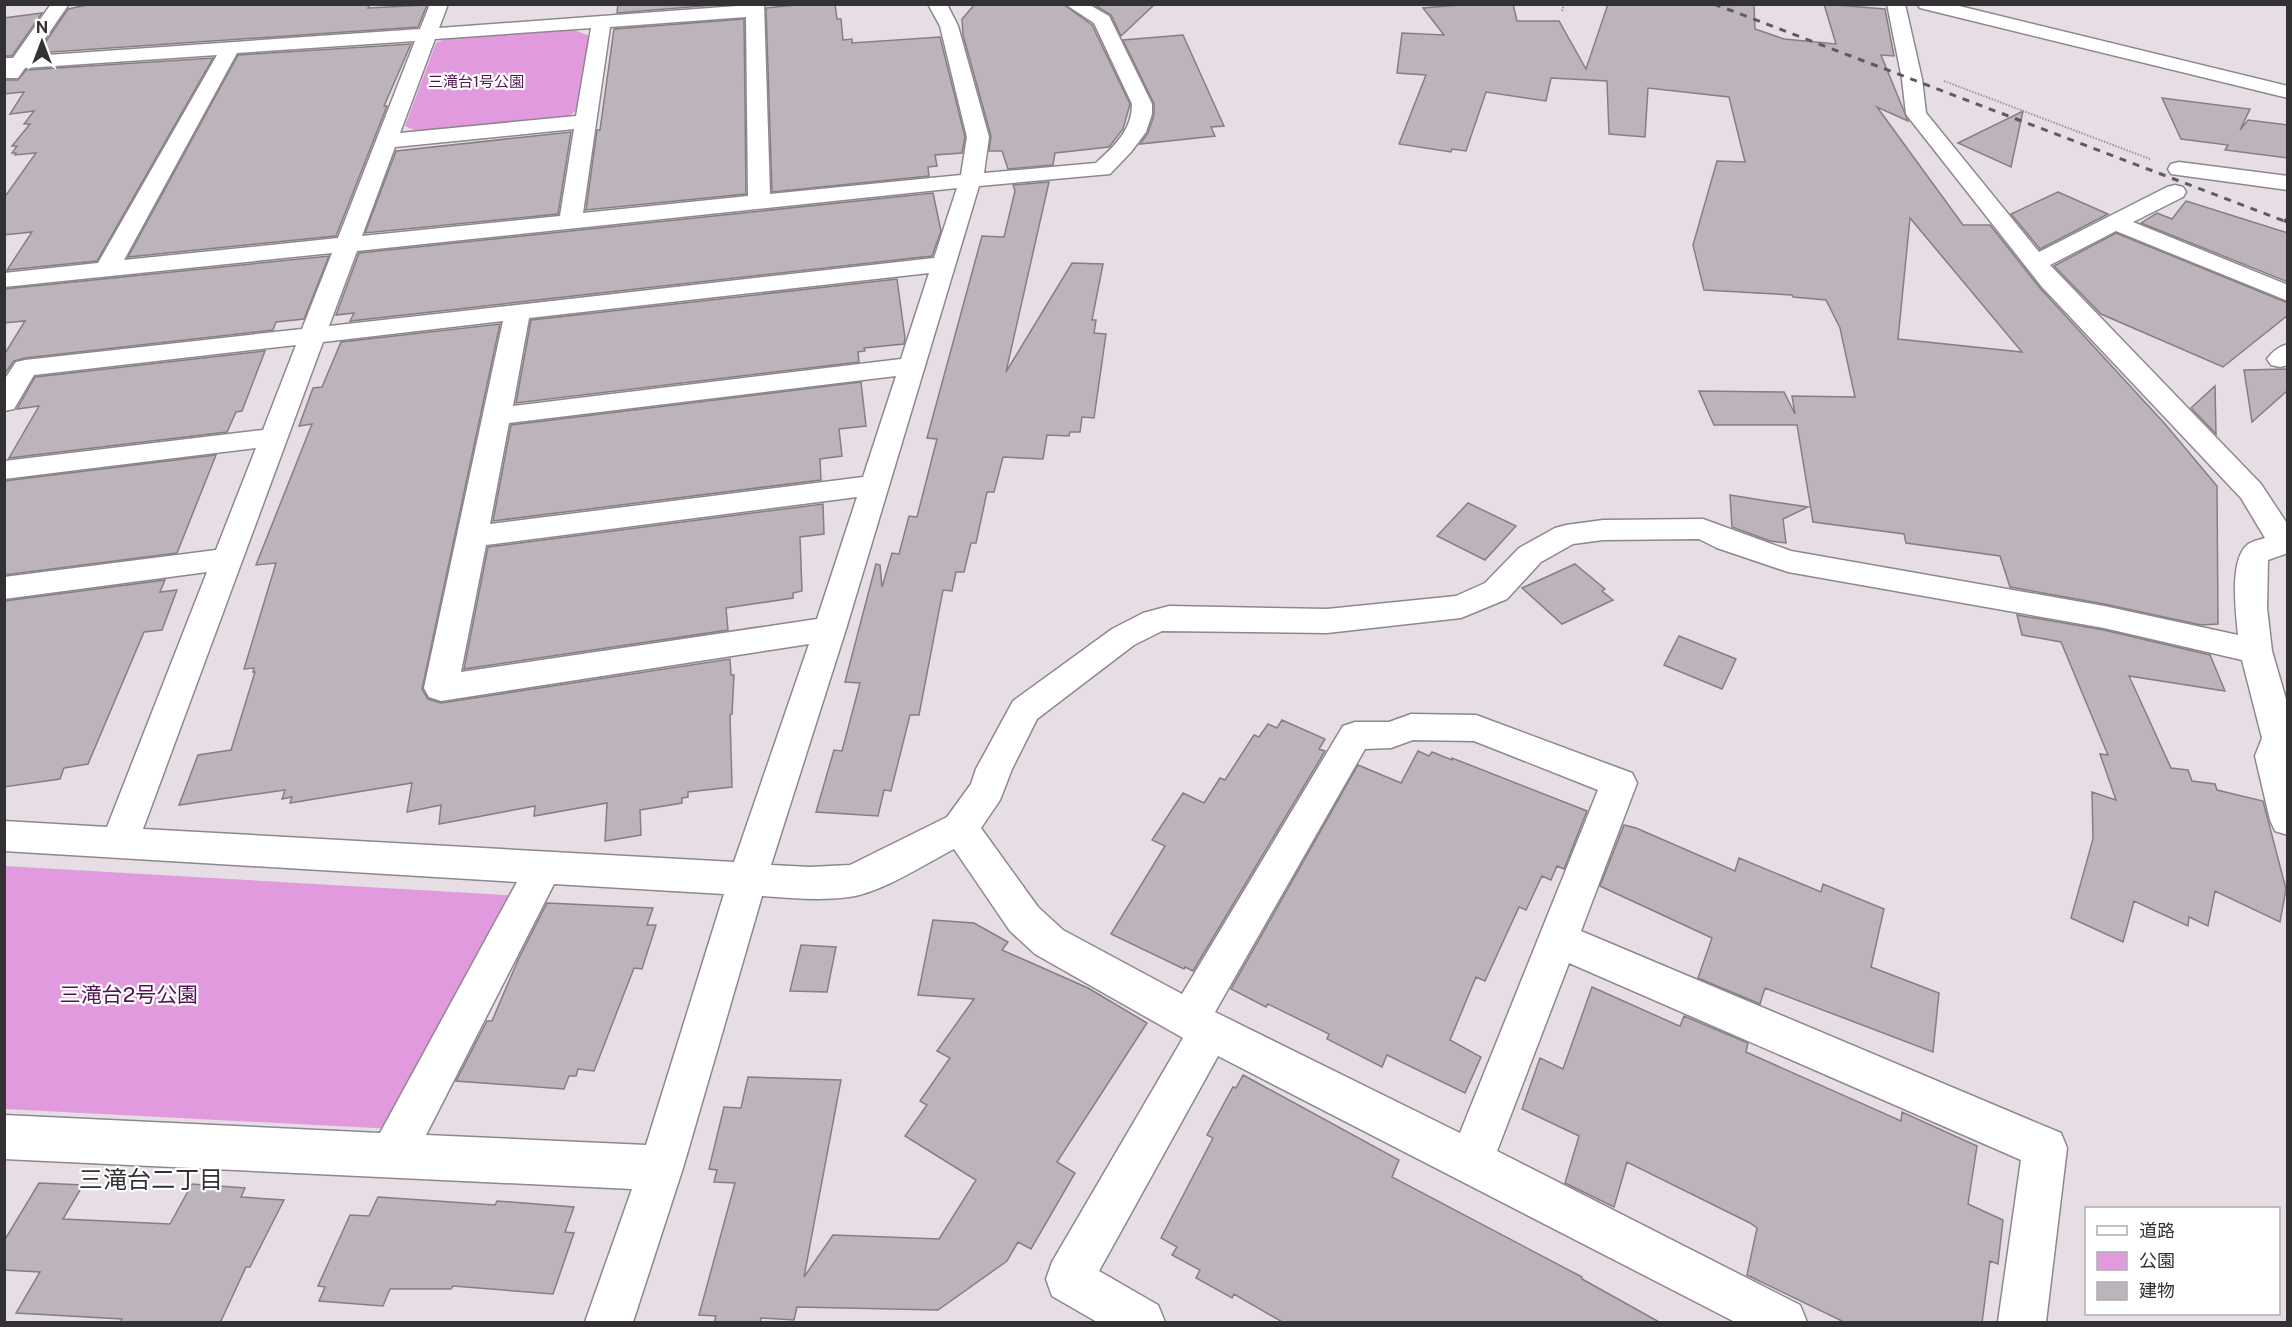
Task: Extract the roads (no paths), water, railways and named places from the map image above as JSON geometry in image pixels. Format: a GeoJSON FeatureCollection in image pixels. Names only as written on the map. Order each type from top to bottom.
{"type":"FeatureCollection","features":[{"type":"Feature","properties":{"kind":"street"},"geometry":{"type":"LineString","coordinates":[[4,83],[12,63],[60,4]]}},
{"type":"Feature","properties":{"kind":"street"},"geometry":{"type":"LineString","coordinates":[[120,841],[439,4]]}},
{"type":"Feature","properties":{"kind":"street"},"geometry":{"type":"LineString","coordinates":[[609,1323],[661,1168],[748,878],[830,629],[975,165],[978,137],[949,26],[944,13],[937,4]]}},
{"type":"Feature","properties":{"kind":"street"},"geometry":{"type":"LineString","coordinates":[[4,280],[1102,170],[1128,142],[1138,126],[1143,114],[1142,104],[1102,20],[1094,13],[1074,4]]}},
{"type":"Feature","properties":{"kind":"street"},"geometry":{"type":"LineString","coordinates":[[1896,4],[1910,68],[1916,114],[2036,263],[2096,331],[2236,478],[2243,482],[2285,545],[2260,550],[2253,558],[2251,608],[2256,651],[2279,738],[2273,756],[2288,820]]}},
{"type":"Feature","properties":{"kind":"street"},"geometry":{"type":"LineString","coordinates":[[1926,4],[2288,92]]}},
{"type":"Feature","properties":{"kind":"street"},"geometry":{"type":"LineString","coordinates":[[12,63],[601,22],[755,8],[759,203]]}},
{"type":"Feature","properties":{"kind":"street"},"geometry":{"type":"LineString","coordinates":[[570,222],[601,22]]}},
{"type":"Feature","properties":{"kind":"street"},"geometry":{"type":"LineString","coordinates":[[107,269],[230,49]]}},
{"type":"Feature","properties":{"kind":"street"},"geometry":{"type":"LineString","coordinates":[[387,141],[587,122]]}},
{"type":"Feature","properties":{"kind":"street"},"geometry":{"type":"LineString","coordinates":[[2036,263],[2115,223],[2177,181],[2288,183]]}},
{"type":"Feature","properties":{"kind":"street"},"geometry":{"type":"LineString","coordinates":[[2115,223],[2288,294]]}},
{"type":"Feature","properties":{"kind":"street"},"geometry":{"type":"LineString","coordinates":[[4,403],[25,368],[943,264]]}},
{"type":"Feature","properties":{"kind":"street"},"geometry":{"type":"LineString","coordinates":[[517,313],[498,416],[441,688],[830,629]]}},
{"type":"Feature","properties":{"kind":"street"},"geometry":{"type":"LineString","coordinates":[[498,416],[912,366]]}},
{"type":"Feature","properties":{"kind":"street"},"geometry":{"type":"LineString","coordinates":[[4,470],[275,437]]}},
{"type":"Feature","properties":{"kind":"street"},"geometry":{"type":"LineString","coordinates":[[471,537],[875,485]]}},
{"type":"Feature","properties":{"kind":"street"},"geometry":{"type":"LineString","coordinates":[[4,836],[810,883],[851,881],[877,871],[960,828],[987,790],[998,761],[1025,710],[1108,648],[1154,621],[1169,618],[1327,621],[1461,607],[1496,591],[1530,555],[1566,535],[1602,530],[1703,529],[1728,541],[1788,561],[2104,617],[2256,651]]}},
{"type":"Feature","properties":{"kind":"street"},"geometry":{"type":"LineString","coordinates":[[4,588],[229,559]]}},
{"type":"Feature","properties":{"kind":"street"},"geometry":{"type":"LineString","coordinates":[[1141,1323],[1069,1279],[1200,1024],[1355,736],[1391,735],[1411,727],[1476,728],[1619,783],[1471,1161]]}},
{"type":"Feature","properties":{"kind":"street"},"geometry":{"type":"LineString","coordinates":[[960,828],[1024,919],[1049,942],[1200,1024],[1783,1323]]}},
{"type":"Feature","properties":{"kind":"street"},"geometry":{"type":"LineString","coordinates":[[392,1155],[544,867]]}},
{"type":"Feature","properties":{"kind":"street"},"geometry":{"type":"LineString","coordinates":[[1558,940],[2045,1148],[2022,1323]]}},
{"type":"Feature","properties":{"kind":"street"},"geometry":{"type":"LineString","coordinates":[[4,1137],[661,1168]]}},
{"type":"Feature","properties":{"kind":"railway"},"geometry":{"type":"LineString","coordinates":[[1714,4],[2287,222]]}},
{"type":"Feature","properties":{"kind":"railway"},"geometry":{"type":"LineString","coordinates":[[2284,220],[2288,222]]}},
{"type":"Feature","properties":{"kind":"district","name":"三滝台二丁目"},"geometry":{"type":"Point","coordinates":[151,1179]}},
{"type":"Feature","properties":{"kind":"park label","name":"三滝台1号公園"},"geometry":{"type":"Point","coordinates":[476,81]}},
{"type":"Feature","properties":{"kind":"park label","name":"三滝台2号公園"},"geometry":{"type":"Point","coordinates":[129,994]}}]}
